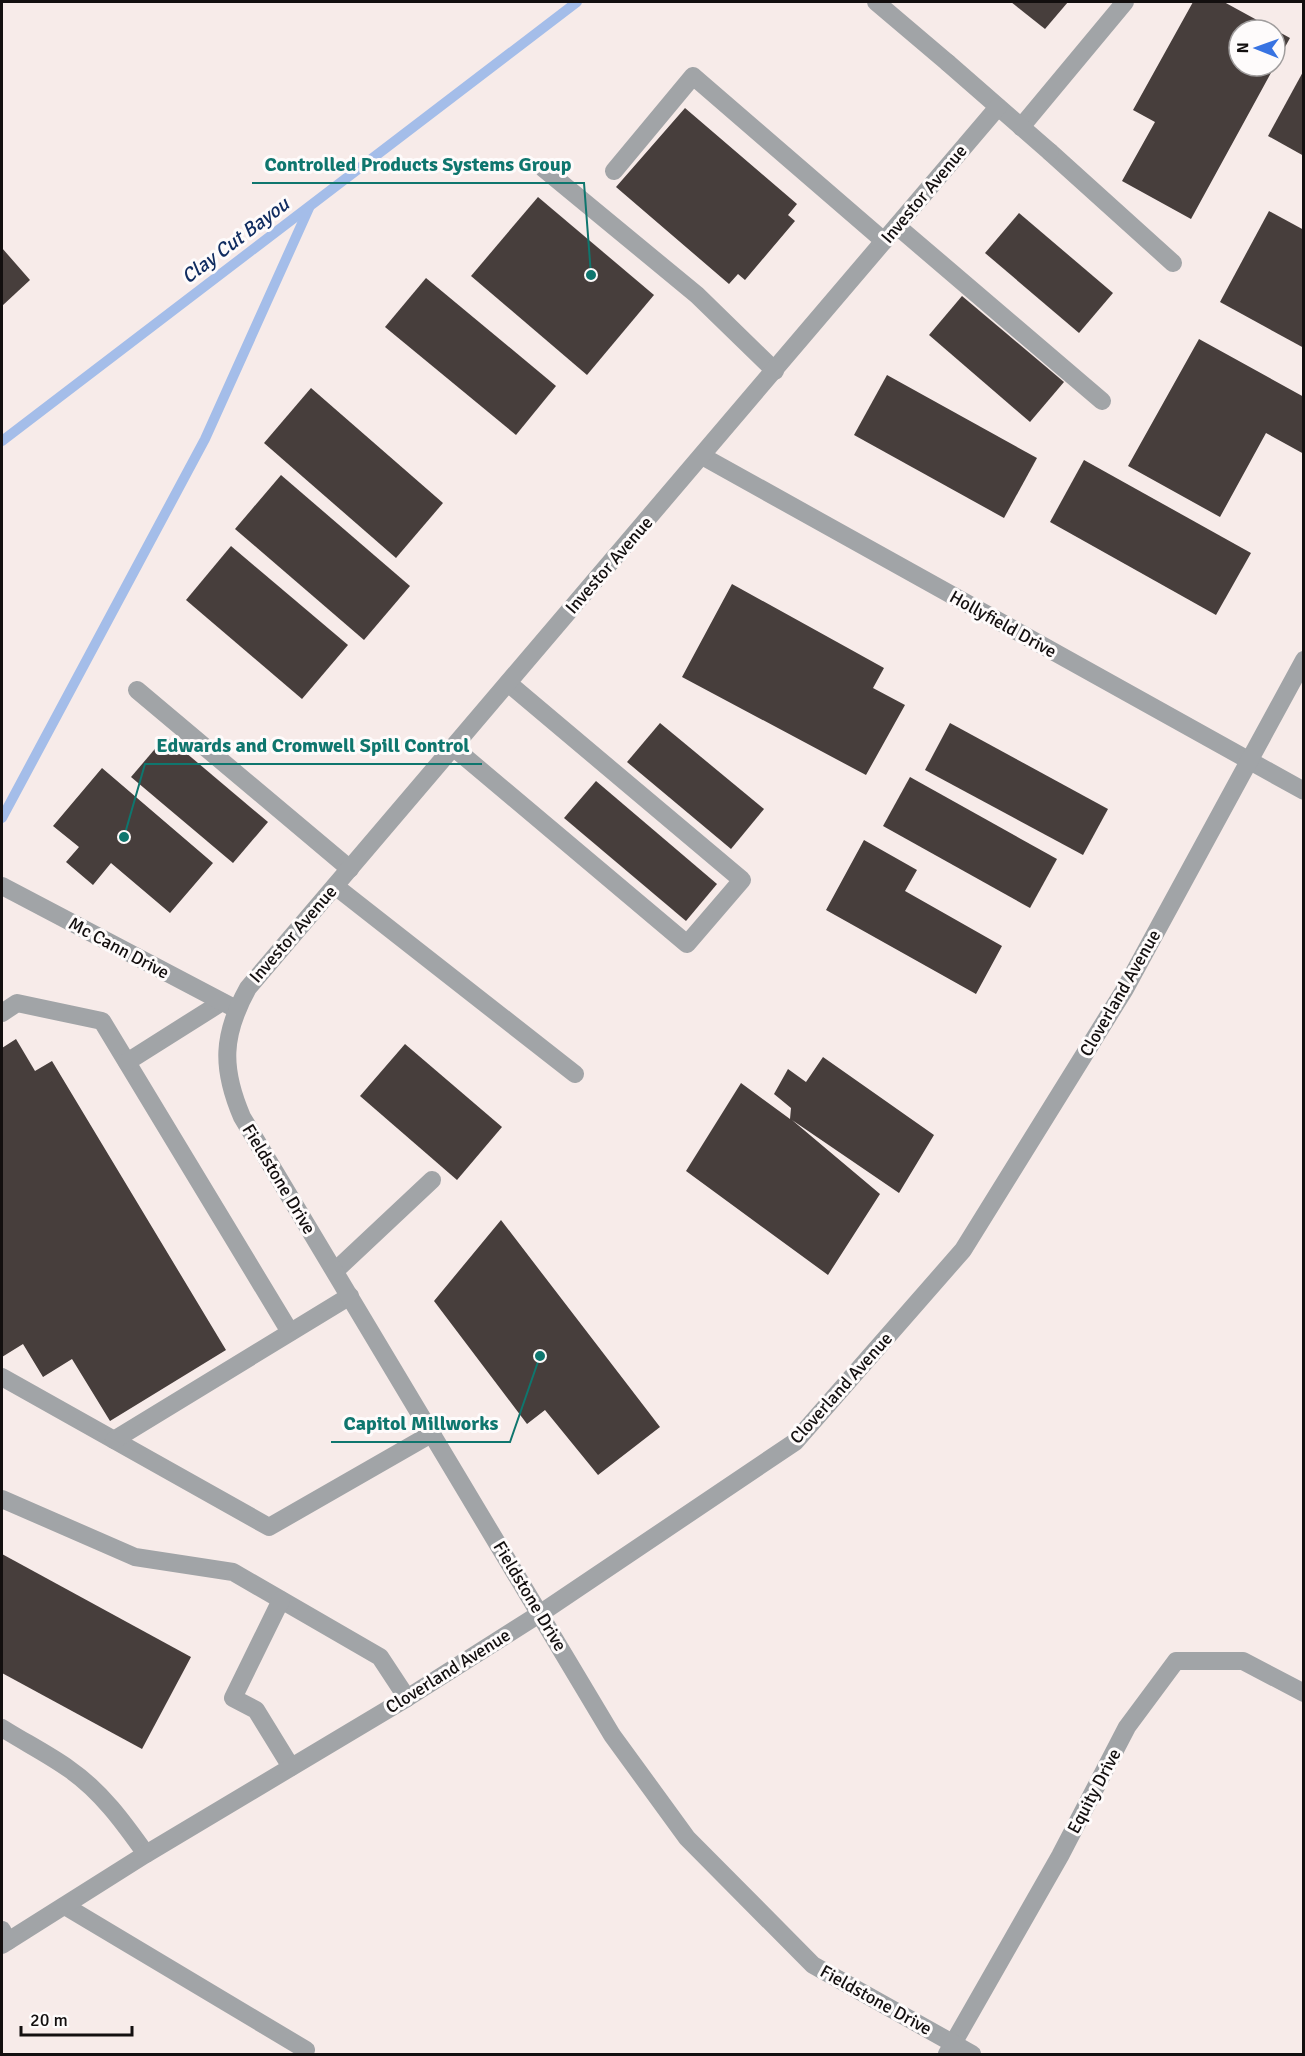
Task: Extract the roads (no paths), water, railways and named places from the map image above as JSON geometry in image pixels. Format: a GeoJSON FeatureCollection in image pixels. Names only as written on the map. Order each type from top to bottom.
{"type":"FeatureCollection","features":[{"type":"Feature","properties":{"kind":"street"},"geometry":{"type":"LineString","coordinates":[[876,2],[1050,152],[1173,263]]}},
{"type":"Feature","properties":{"kind":"street"},"geometry":{"type":"LineString","coordinates":[[1021,127],[1125,2]]}},
{"type":"Feature","properties":{"kind":"street"},"geometry":{"type":"LineString","coordinates":[[614,171],[693,76],[884,241]]}},
{"type":"Feature","properties":{"kind":"street","name":"Investor Avenue"},"geometry":{"type":"LineString","coordinates":[[230,1028],[229,1006],[248,988],[350,869],[998,107]]}},
{"type":"Feature","properties":{"kind":"street"},"geometry":{"type":"LineString","coordinates":[[543,168],[697,296],[775,371]]}},
{"type":"Feature","properties":{"kind":"street"},"geometry":{"type":"LineString","coordinates":[[897,226],[1102,401]]}},
{"type":"Feature","properties":{"kind":"street","name":"Hollyfield Drive"},"geometry":{"type":"LineString","coordinates":[[702,456],[1304,791]]}},
{"type":"Feature","properties":{"kind":"street","name":"Cloverland Avenue"},"geometry":{"type":"LineString","coordinates":[[4,1939],[65,1906],[147,1854],[407,1698],[541,1613],[795,1442],[963,1250],[1125,989],[1304,660]]}},
{"type":"Feature","properties":{"kind":"street"},"geometry":{"type":"LineString","coordinates":[[453,747],[687,944],[742,880],[508,683]]}},
{"type":"Feature","properties":{"kind":"street"},"geometry":{"type":"LineString","coordinates":[[137,690],[350,869]]}},
{"type":"Feature","properties":{"kind":"street","name":"Mc Cann Drive"},"geometry":{"type":"LineString","coordinates":[[2,885],[229,1006]]}},
{"type":"Feature","properties":{"kind":"street"},"geometry":{"type":"LineString","coordinates":[[335,886],[575,1074]]}},
{"type":"Feature","properties":{"kind":"street"},"geometry":{"type":"LineString","coordinates":[[2,1013],[17,1004],[102,1021],[290,1332]]}},
{"type":"Feature","properties":{"kind":"street"},"geometry":{"type":"LineString","coordinates":[[127,1062],[229,1006]]}},
{"type":"Feature","properties":{"kind":"street","name":"Fieldstone Drive"},"geometry":{"type":"LineString","coordinates":[[230,1028],[226,1053],[228,1078],[242,1117],[433,1432],[612,1735],[687,1838],[813,1965],[950,2049],[972,2055]]}},
{"type":"Feature","properties":{"kind":"street"},"geometry":{"type":"LineString","coordinates":[[335,1271],[432,1179]]}},
{"type":"Feature","properties":{"kind":"street"},"geometry":{"type":"LineString","coordinates":[[114,1440],[350,1296]]}},
{"type":"Feature","properties":{"kind":"street"},"geometry":{"type":"LineString","coordinates":[[2,1377],[269,1527],[433,1432]]}},
{"type":"Feature","properties":{"kind":"street"},"geometry":{"type":"LineString","coordinates":[[2,1499],[135,1557],[233,1572],[380,1657],[407,1698]]}},
{"type":"Feature","properties":{"kind":"street"},"geometry":{"type":"LineString","coordinates":[[281,1600],[233,1698],[256,1710],[291,1767]]}},
{"type":"Feature","properties":{"kind":"street","name":"Equity Drive"},"geometry":{"type":"LineString","coordinates":[[950,2049],[1060,1856],[1127,1727],[1176,1661],[1243,1660],[1304,1694]]}},
{"type":"Feature","properties":{"kind":"street"},"geometry":{"type":"LineString","coordinates":[[2,1728],[77,1776],[114,1810],[147,1854]]}},
{"type":"Feature","properties":{"kind":"street"},"geometry":{"type":"LineString","coordinates":[[65,1906],[306,2050]]}},
{"type":"Feature","properties":{"kind":"waterway","name":"Clay Cut Bayou"},"geometry":{"type":"LineString","coordinates":[[2,441],[577,2]]}},
{"type":"Feature","properties":{"kind":"waterway"},"geometry":{"type":"LineString","coordinates":[[2,818],[205,439],[309,208]]}},
{"type":"Feature","properties":{"kind":"place","name":"Controlled Products Systems Group"},"geometry":{"type":"Point","coordinates":[591,275]}},
{"type":"Feature","properties":{"kind":"place","name":"Edwards and Cromwell Spill Control"},"geometry":{"type":"Point","coordinates":[124,837]}},
{"type":"Feature","properties":{"kind":"place","name":"Capitol Millworks"},"geometry":{"type":"Point","coordinates":[540,1356]}}]}
